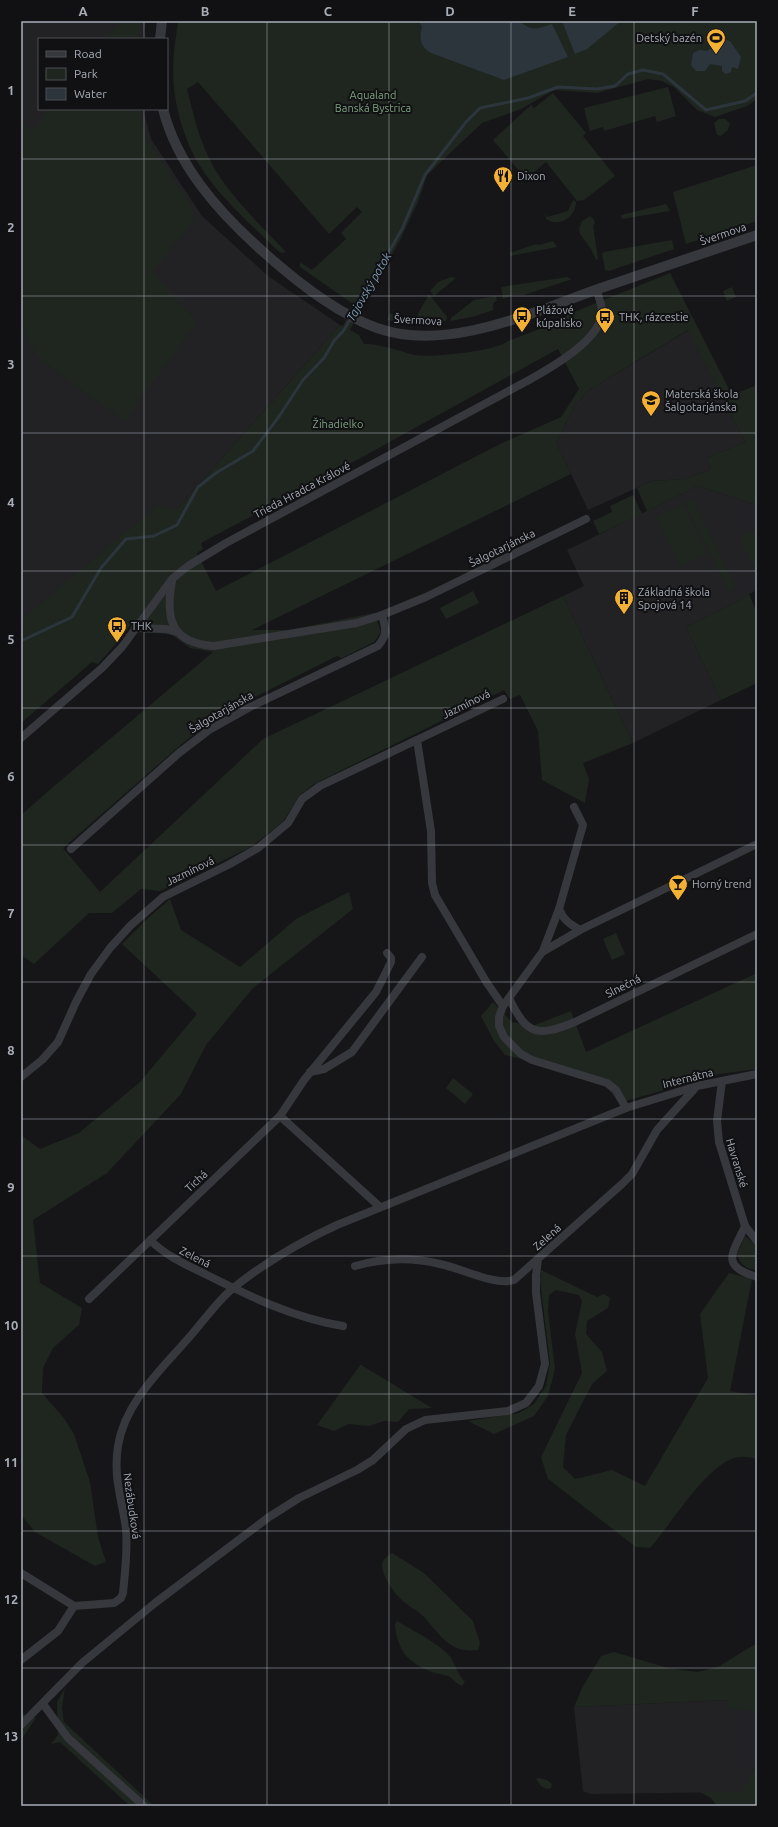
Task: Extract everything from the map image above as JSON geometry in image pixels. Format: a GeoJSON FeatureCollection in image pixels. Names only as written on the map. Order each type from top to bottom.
{"type":"FeatureCollection","features":[{"type":"Feature","properties":{"kind":"street"},"geometry":{"type":"LineString","coordinates":[[160,38],[162,21]]}},
{"type":"Feature","properties":{"kind":"street","name":"Švermova"},"geometry":{"type":"LineString","coordinates":[[163,110],[171,133],[192,173],[230,221],[281,267],[335,306],[377,328],[408,334],[426,335],[464,332],[501,325],[596,290],[757,235]]}},
{"type":"Feature","properties":{"kind":"street","name":"Trieda Hradca Králové"},"geometry":{"type":"LineString","coordinates":[[21,738],[102,668],[122,647],[172,579],[188,566],[226,543],[529,380],[566,358],[584,343],[599,323],[602,311],[596,290]]}},
{"type":"Feature","properties":{"kind":"street","name":"Šalgotarjánska"},"geometry":{"type":"LineString","coordinates":[[135,628],[162,628],[177,632],[191,642],[202,646],[214,646],[357,623],[382,615],[426,597],[586,519]]}},
{"type":"Feature","properties":{"kind":"street"},"geometry":{"type":"LineString","coordinates":[[172,579],[169,597],[169,614],[177,632]]}},
{"type":"Feature","properties":{"kind":"street","name":"Šalgotarjánska"},"geometry":{"type":"LineString","coordinates":[[70,849],[179,753],[209,730],[250,707],[378,646],[384,639],[386,630],[382,615]]}},
{"type":"Feature","properties":{"kind":"street","name":"Jazmínová"},"geometry":{"type":"LineString","coordinates":[[21,1077],[42,1060],[58,1042],[83,988],[103,957],[120,936],[154,904],[171,892],[228,865],[258,848],[288,823],[302,799],[309,793],[503,699]]}},
{"type":"Feature","properties":{"kind":"street"},"geometry":{"type":"LineString","coordinates":[[417,740],[431,831],[432,883],[435,895],[503,1006]]}},
{"type":"Feature","properties":{"kind":"street"},"geometry":{"type":"LineString","coordinates":[[233,1288],[292,1247],[337,1224],[626,1108],[616,1090],[608,1082],[532,1060],[521,1054],[510,1045],[501,1031],[499,1017],[503,1006],[543,951],[559,909],[584,825],[574,807]]}},
{"type":"Feature","properties":{"kind":"street"},"geometry":{"type":"LineString","coordinates":[[543,951],[580,930],[757,844]]}},
{"type":"Feature","properties":{"kind":"street"},"geometry":{"type":"LineString","coordinates":[[559,909],[562,918],[568,924],[580,930]]}},
{"type":"Feature","properties":{"kind":"street","name":"Slnečná"},"geometry":{"type":"LineString","coordinates":[[509,998],[520,1020],[527,1026],[543,1032],[552,1031],[575,1022],[757,934]]}},
{"type":"Feature","properties":{"kind":"street","name":"Tichá"},"geometry":{"type":"LineString","coordinates":[[89,1300],[280,1116],[310,1072],[376,992],[391,962],[391,958],[387,953]]}},
{"type":"Feature","properties":{"kind":"street"},"geometry":{"type":"LineString","coordinates":[[310,1072],[324,1070],[352,1052],[422,957]]}},
{"type":"Feature","properties":{"kind":"street","name":"Internátna"},"geometry":{"type":"LineString","coordinates":[[626,1108],[697,1086],[757,1074]]}},
{"type":"Feature","properties":{"kind":"street","name":"Havranské"},"geometry":{"type":"LineString","coordinates":[[722,1081],[717,1132],[746,1226],[757,1240]]}},
{"type":"Feature","properties":{"kind":"street","name":"Zelená"},"geometry":{"type":"LineString","coordinates":[[355,1266],[394,1259],[428,1261],[504,1282],[518,1278],[632,1174],[656,1130],[697,1086]]}},
{"type":"Feature","properties":{"kind":"street"},"geometry":{"type":"LineString","coordinates":[[280,1116],[380,1207]]}},
{"type":"Feature","properties":{"kind":"street"},"geometry":{"type":"LineString","coordinates":[[746,1226],[732,1256],[732,1263],[735,1268],[757,1277]]}},
{"type":"Feature","properties":{"kind":"street","name":"Zelená"},"geometry":{"type":"LineString","coordinates":[[150,1240],[167,1255],[233,1288],[290,1313],[343,1326]]}},
{"type":"Feature","properties":{"kind":"street"},"geometry":{"type":"LineString","coordinates":[[21,1725],[43,1704],[76,1668],[154,1602],[269,1517],[299,1498],[357,1470],[373,1460],[406,1429],[425,1420],[508,1411],[526,1403],[534,1396],[539,1386],[545,1364],[536,1293],[538,1259]]}},
{"type":"Feature","properties":{"kind":"street","name":"Nezábudková"},"geometry":{"type":"LineString","coordinates":[[74,1606],[114,1603],[121,1598],[123,1593],[127,1552],[126,1531],[118,1494],[116,1461],[122,1430],[130,1412],[150,1383],[226,1294],[233,1288]]}},
{"type":"Feature","properties":{"kind":"street"},"geometry":{"type":"LineString","coordinates":[[21,1573],[74,1606],[58,1631],[21,1660]]}},
{"type":"Feature","properties":{"kind":"street"},"geometry":{"type":"LineString","coordinates":[[43,1704],[68,1738],[144,1806]]}},
{"type":"Feature","properties":{"kind":"shaded area"},"geometry":{"type":"Polygon","coordinates":[[[21,21],[145,21],[143,38],[38,38],[38,110],[143,110],[151,139],[202,216],[268,276],[340,325],[177,509],[21,620],[21,21]]]}},
{"type":"Feature","properties":{"kind":"shaded area","name":"Materská škola Šalgotarjánska"},"geometry":{"type":"Polygon","coordinates":[[[689,330],[745,442],[707,458],[711,469],[685,479],[652,481],[588,510],[556,442],[574,407],[587,391],[689,330]]]}},
{"type":"Feature","properties":{"kind":"shaded area"},"geometry":{"type":"Polygon","coordinates":[[[698,486],[757,505],[757,590],[741,598],[741,600],[686,627],[721,700],[633,743],[563,596],[584,586],[567,550],[698,486]]]}},
{"type":"Feature","properties":{"kind":"shaded area"},"geometry":{"type":"Polygon","coordinates":[[[729,1700],[757,1712],[757,1764],[743,1792],[590,1794],[583,1791],[574,1707],[729,1700]]]}},
{"type":"Feature","properties":{"kind":"green space"},"geometry":{"type":"Polygon","coordinates":[[[121,21],[141,21],[139,38],[106,38],[121,21]]]}},
{"type":"Feature","properties":{"kind":"green space"},"geometry":{"type":"Polygon","coordinates":[[[178,21],[757,21],[757,99],[747,106],[715,117],[697,110],[674,87],[662,81],[648,79],[597,93],[554,90],[521,109],[482,123],[427,175],[418,202],[401,238],[350,330],[359,335],[364,344],[384,346],[415,355],[448,355],[478,351],[502,345],[508,341],[550,325],[567,315],[670,273],[732,395],[757,385],[757,505],[698,486],[647,511],[637,488],[652,481],[685,479],[711,469],[707,458],[745,442],[688,330],[587,391],[574,407],[556,442],[571,474],[252,630],[289,630],[374,613],[381,632],[374,642],[342,658],[337,656],[247,701],[248,703],[200,730],[184,742],[63,848],[100,892],[263,739],[563,596],[633,743],[583,763],[589,779],[585,803],[542,780],[538,731],[520,695],[510,699],[504,690],[314,784],[299,796],[283,822],[251,847],[160,891],[141,889],[112,913],[89,913],[34,964],[21,955],[21,815],[213,652],[190,648],[172,635],[145,633],[132,623],[98,664],[92,662],[21,723],[21,620],[158,505],[177,509],[340,325],[343,326],[353,304],[300,267],[300,262],[312,270],[346,239],[341,233],[362,212],[357,207],[329,234],[198,82],[187,89],[194,117],[211,162],[236,198],[286,252],[281,253],[276,249],[235,209],[216,188],[200,166],[189,144],[180,120],[173,82],[178,21]],[[558,349],[366,455],[201,543],[203,549],[197,553],[216,591],[500,444],[561,417],[579,389],[558,349]]]}},
{"type":"Feature","properties":{"kind":"green space"},"geometry":{"type":"Polygon","coordinates":[[[668,87],[676,116],[657,122],[655,116],[604,131],[603,127],[590,131],[584,108],[668,87]]]}},
{"type":"Feature","properties":{"kind":"green space"},"geometry":{"type":"Polygon","coordinates":[[[553,93],[586,133],[583,136],[615,176],[584,200],[577,201],[546,162],[526,179],[493,140],[531,105],[534,108],[553,93]]]}},
{"type":"Feature","properties":{"kind":"green space"},"geometry":{"type":"Polygon","coordinates":[[[48,110],[139,110],[147,139],[190,204],[195,219],[152,272],[197,322],[124,421],[38,357],[24,330],[21,328],[21,124],[34,130],[48,110]]]}},
{"type":"Feature","properties":{"kind":"green space"},"geometry":{"type":"Polygon","coordinates":[[[719,119],[725,119],[730,123],[728,130],[721,136],[717,135],[714,123],[719,119]]]}},
{"type":"Feature","properties":{"kind":"green space"},"geometry":{"type":"Polygon","coordinates":[[[757,165],[757,221],[686,244],[673,192],[757,165]]]}},
{"type":"Feature","properties":{"kind":"green space"},"geometry":{"type":"Polygon","coordinates":[[[573,200],[576,202],[575,207],[573,212],[566,220],[556,222],[546,219],[545,212],[547,217],[568,211],[573,200]]]}},
{"type":"Feature","properties":{"kind":"green space"},"geometry":{"type":"Polygon","coordinates":[[[666,204],[670,211],[622,219],[621,215],[666,204]]]}},
{"type":"Feature","properties":{"kind":"green space"},"geometry":{"type":"Polygon","coordinates":[[[590,216],[594,219],[595,224],[593,225],[598,259],[596,260],[591,249],[580,234],[579,229],[582,221],[590,216]]]}},
{"type":"Feature","properties":{"kind":"green space"},"geometry":{"type":"Polygon","coordinates":[[[672,240],[674,249],[609,271],[605,270],[602,254],[604,252],[672,240]]]}},
{"type":"Feature","properties":{"kind":"green space"},"geometry":{"type":"Polygon","coordinates":[[[553,241],[557,247],[510,256],[510,253],[536,244],[539,245],[553,241]]]}},
{"type":"Feature","properties":{"kind":"green space"},"geometry":{"type":"Polygon","coordinates":[[[451,277],[456,278],[434,296],[430,291],[438,282],[451,277]]]}},
{"type":"Feature","properties":{"kind":"green space"},"geometry":{"type":"Polygon","coordinates":[[[567,277],[572,279],[524,295],[513,295],[503,299],[501,287],[567,277]]]}},
{"type":"Feature","properties":{"kind":"green space"},"geometry":{"type":"Polygon","coordinates":[[[732,287],[736,297],[727,301],[723,291],[732,287]]]}},
{"type":"Feature","properties":{"kind":"green space"},"geometry":{"type":"Polygon","coordinates":[[[429,294],[447,317],[446,321],[413,323],[429,294]]]}},
{"type":"Feature","properties":{"kind":"green space"},"geometry":{"type":"Polygon","coordinates":[[[496,296],[497,300],[493,304],[493,310],[476,316],[451,321],[451,318],[474,300],[496,296]]]}},
{"type":"Feature","properties":{"kind":"green space"},"geometry":{"type":"Polygon","coordinates":[[[390,313],[402,319],[404,317],[410,321],[409,323],[387,320],[390,313]]]}},
{"type":"Feature","properties":{"kind":"green space"},"geometry":{"type":"Polygon","coordinates":[[[633,495],[642,514],[599,534],[593,521],[612,512],[610,506],[633,495]]]}},
{"type":"Feature","properties":{"kind":"green space"},"geometry":{"type":"Polygon","coordinates":[[[693,499],[736,588],[729,592],[685,503],[693,499]]]}},
{"type":"Feature","properties":{"kind":"green space"},"geometry":{"type":"Polygon","coordinates":[[[683,504],[707,553],[680,566],[656,517],[683,504]]]}},
{"type":"Feature","properties":{"kind":"green space"},"geometry":{"type":"Polygon","coordinates":[[[757,529],[757,572],[739,539],[757,529]]]}},
{"type":"Feature","properties":{"kind":"green space"},"geometry":{"type":"Polygon","coordinates":[[[473,591],[479,603],[446,619],[440,608],[473,591]]]}},
{"type":"Feature","properties":{"kind":"green space"},"geometry":{"type":"Polygon","coordinates":[[[749,594],[757,613],[757,683],[721,700],[686,627],[741,600],[741,598],[749,594]]]}},
{"type":"Feature","properties":{"kind":"green space"},"geometry":{"type":"Polygon","coordinates":[[[349,892],[353,909],[253,988],[206,1045],[181,1094],[107,1173],[33,1220],[40,1283],[82,1308],[79,1325],[53,1348],[43,1368],[42,1393],[63,1417],[74,1434],[90,1482],[98,1537],[106,1562],[95,1566],[35,1532],[21,1515],[21,1135],[40,1149],[79,1133],[140,1082],[197,1014],[122,944],[170,899],[181,930],[240,967],[296,919],[349,892]]]}},
{"type":"Feature","properties":{"kind":"green space"},"geometry":{"type":"Polygon","coordinates":[[[616,933],[625,954],[612,960],[603,939],[616,933]]]}},
{"type":"Feature","properties":{"kind":"green space"},"geometry":{"type":"Polygon","coordinates":[[[757,973],[757,1069],[719,1074],[619,1103],[600,1078],[505,1055],[494,1041],[481,1016],[493,1002],[512,1022],[532,1026],[571,1011],[586,1052],[757,973]]]}},
{"type":"Feature","properties":{"kind":"green space"},"geometry":{"type":"Polygon","coordinates":[[[453,1078],[473,1094],[465,1104],[446,1088],[453,1078]]]}},
{"type":"Feature","properties":{"kind":"green space"},"geometry":{"type":"Polygon","coordinates":[[[745,1236],[757,1246],[757,1271],[744,1266],[738,1258],[737,1254],[745,1236]]]}},
{"type":"Feature","properties":{"kind":"green space"},"geometry":{"type":"Polygon","coordinates":[[[541,1270],[597,1297],[604,1294],[610,1298],[608,1308],[587,1321],[586,1334],[602,1352],[607,1371],[592,1384],[566,1435],[563,1467],[575,1479],[612,1470],[645,1486],[708,1378],[700,1314],[729,1273],[752,1279],[730,1391],[757,1396],[757,1459],[739,1457],[727,1461],[715,1469],[691,1495],[650,1548],[636,1547],[548,1479],[541,1457],[582,1373],[575,1334],[582,1301],[579,1295],[556,1290],[549,1295],[548,1311],[555,1369],[548,1396],[534,1416],[494,1434],[468,1421],[519,1413],[534,1404],[546,1386],[550,1363],[540,1280],[541,1270]]]}},
{"type":"Feature","properties":{"kind":"green space"},"geometry":{"type":"Polygon","coordinates":[[[361,1364],[432,1408],[409,1409],[398,1422],[384,1421],[369,1426],[349,1424],[334,1431],[317,1425],[361,1364]]]}},
{"type":"Feature","properties":{"kind":"green space"},"geometry":{"type":"Polygon","coordinates":[[[392,1553],[424,1573],[473,1621],[480,1643],[478,1650],[459,1649],[446,1641],[422,1615],[405,1603],[397,1595],[388,1582],[382,1568],[383,1560],[392,1553]]]}},
{"type":"Feature","properties":{"kind":"green space"},"geometry":{"type":"Polygon","coordinates":[[[397,1621],[426,1638],[447,1653],[465,1682],[462,1686],[446,1675],[434,1673],[410,1660],[401,1648],[398,1641],[395,1624],[397,1621]]]}},
{"type":"Feature","properties":{"kind":"green space"},"geometry":{"type":"Polygon","coordinates":[[[757,1643],[757,1712],[728,1709],[728,1700],[574,1707],[582,1688],[601,1656],[614,1652],[668,1668],[697,1672],[718,1667],[757,1643]]]}},
{"type":"Feature","properties":{"kind":"green space"},"geometry":{"type":"Polygon","coordinates":[[[65,1688],[62,1708],[64,1722],[154,1806],[130,1806],[60,1742],[51,1744],[58,1735],[57,1702],[65,1688]]]}},
{"type":"Feature","properties":{"kind":"green space"},"geometry":{"type":"Polygon","coordinates":[[[23,1714],[36,1718],[21,1740],[21,1716],[23,1714]]]}},
{"type":"Feature","properties":{"kind":"green space"},"geometry":{"type":"Polygon","coordinates":[[[757,1764],[757,1806],[717,1806],[711,1798],[700,1792],[742,1792],[757,1764]]]}},
{"type":"Feature","properties":{"kind":"green space"},"geometry":{"type":"Polygon","coordinates":[[[539,1778],[547,1780],[552,1784],[551,1788],[547,1789],[541,1786],[536,1779],[539,1778]]]}},
{"type":"Feature","properties":{"kind":"water"},"geometry":{"type":"Polygon","coordinates":[[[419,21],[519,21],[531,28],[552,24],[568,57],[504,80],[431,53],[421,42],[422,27],[419,21]]]}},
{"type":"Feature","properties":{"kind":"water"},"geometry":{"type":"Polygon","coordinates":[[[562,21],[621,21],[587,49],[575,54],[562,21]]]}},
{"type":"Feature","properties":{"kind":"water","name":"Detský bazén"},"geometry":{"type":"Polygon","coordinates":[[[723,39],[730,41],[741,57],[738,69],[732,67],[731,72],[726,74],[722,71],[722,66],[710,64],[705,71],[696,71],[691,65],[693,53],[699,50],[707,51],[723,39]]]}},
{"type":"Feature","properties":{"kind":"waterway","name":"Tajovský potok"},"geometry":{"type":"LineString","coordinates":[[21,641],[72,617],[101,568],[126,539],[154,536],[177,525],[198,487],[216,473],[253,451],[280,415],[303,380],[324,358],[334,341],[344,330],[402,229],[425,175],[466,122],[480,108],[528,98],[558,87],[597,89],[615,86],[628,74],[643,70],[663,74],[706,110],[745,101],[757,93]]}},
{"type":"Feature","properties":{"kind":"place","name":"Detský bazén"},"geometry":{"type":"Point","coordinates":[716,55]}},
{"type":"Feature","properties":{"kind":"place","name":"Dixon"},"geometry":{"type":"Point","coordinates":[503,193]}},
{"type":"Feature","properties":{"kind":"place","name":"Plážové kúpalisko"},"geometry":{"type":"Point","coordinates":[522,333]}},
{"type":"Feature","properties":{"kind":"place","name":"THK, rázcestie"},"geometry":{"type":"Point","coordinates":[605,334]}},
{"type":"Feature","properties":{"kind":"place","name":"Materská škola Šalgotarjánska"},"geometry":{"type":"Point","coordinates":[651,417]}},
{"type":"Feature","properties":{"kind":"place","name":"Základná škola Spojová 14"},"geometry":{"type":"Point","coordinates":[624,615]}},
{"type":"Feature","properties":{"kind":"place","name":"THK"},"geometry":{"type":"Point","coordinates":[117,643]}},
{"type":"Feature","properties":{"kind":"place","name":"Horný trend"},"geometry":{"type":"Point","coordinates":[678,901]}},
{"type":"Feature","properties":{"kind":"park label","name":"Aqualand Banská Bystrica"},"geometry":{"type":"Point","coordinates":[373,101]}},
{"type":"Feature","properties":{"kind":"park label","name":"Žihadielko"},"geometry":{"type":"Point","coordinates":[338,424]}}]}
